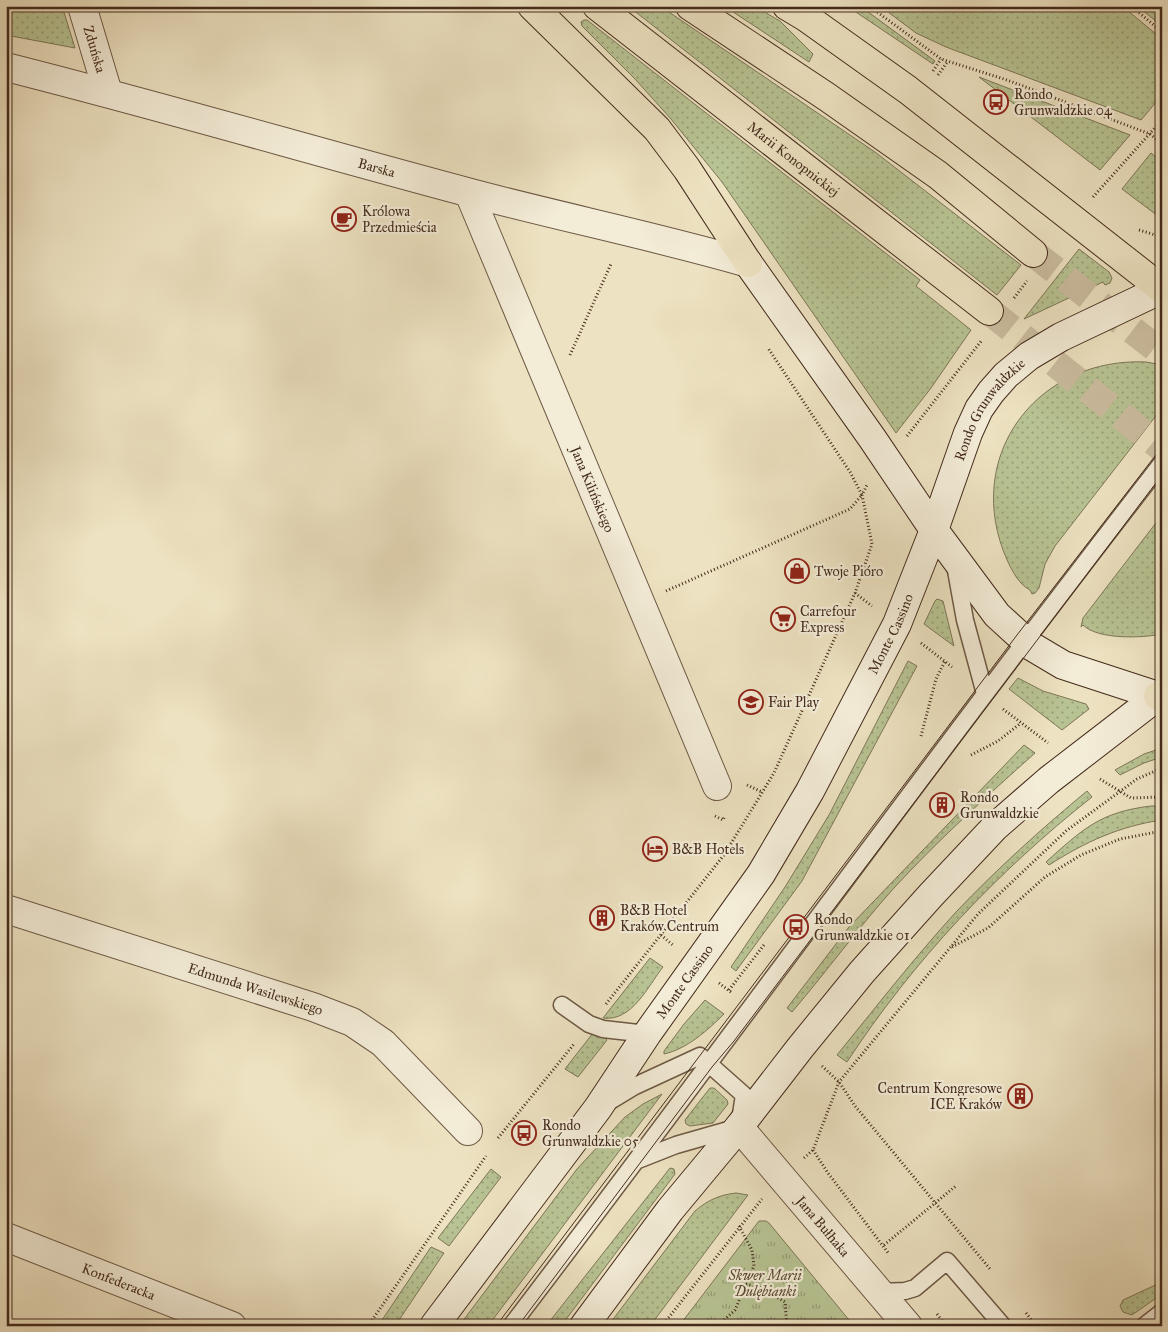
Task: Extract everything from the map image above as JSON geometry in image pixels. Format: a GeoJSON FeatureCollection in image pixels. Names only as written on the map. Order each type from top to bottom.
{"type":"FeatureCollection","features":[{"type":"Feature","properties":{"kind":"main road","name":"Zduńska"},"geometry":{"type":"LineString","coordinates":[[82,6],[108,93]]}},
{"type":"Feature","properties":{"kind":"main road"},"geometry":{"type":"LineString","coordinates":[[532,6],[657,129],[687,169],[748,263],[872,438],[934,530],[996,615],[1025,642],[1063,665],[1160,695]]}},
{"type":"Feature","properties":{"kind":"main road","name":"Marii Konopnickiej"},"geometry":{"type":"LineString","coordinates":[[597,6],[989,311]]}},
{"type":"Feature","properties":{"kind":"main road"},"geometry":{"type":"LineString","coordinates":[[690,6],[827,97],[938,175],[1033,253]]}},
{"type":"Feature","properties":{"kind":"main road"},"geometry":{"type":"LineString","coordinates":[[787,6],[808,18],[908,90],[1162,289]]}},
{"type":"Feature","properties":{"kind":"main road","name":"Barska"},"geometry":{"type":"LineString","coordinates":[[6,67],[108,93],[469,193],[674,242],[748,263]]}},
{"type":"Feature","properties":{"kind":"main road","name":"Jana Kilińskiego"},"geometry":{"type":"LineString","coordinates":[[469,193],[729,784]]}},
{"type":"Feature","properties":{"kind":"main road","name":"Rondo Grunwaldzkie"},"geometry":{"type":"LineString","coordinates":[[934,530],[979,409],[990,392],[1006,375],[1029,356],[1062,337],[1162,289]]}},
{"type":"Feature","properties":{"kind":"main road","name":"Monte Cassino"},"geometry":{"type":"LineString","coordinates":[[434,1326],[598,1108],[647,1034],[761,874],[810,791],[897,624],[934,530]]}},
{"type":"Feature","properties":{"kind":"main road"},"geometry":{"type":"LineString","coordinates":[[584,1326],[670,1210],[739,1127],[862,972],[995,827],[1072,760],[1160,695]]}},
{"type":"Feature","properties":{"kind":"main road","name":"Edmunda Wasilewskiego"},"geometry":{"type":"LineString","coordinates":[[6,910],[314,1007],[352,1022],[383,1043],[468,1131]]}},
{"type":"Feature","properties":{"kind":"main road","name":"Jana Bułhaka"},"geometry":{"type":"LineString","coordinates":[[739,1127],[908,1326]]}},
{"type":"Feature","properties":{"kind":"main road","name":"Konfederacka"},"geometry":{"type":"LineString","coordinates":[[6,1237],[232,1326]]}},
{"type":"Feature","properties":{"kind":"lane"},"geometry":{"type":"LineString","coordinates":[[511,1326],[638,1160],[750,1007],[985,694],[1162,462]]}},
{"type":"Feature","properties":{"kind":"lane"},"geometry":{"type":"LineString","coordinates":[[954,558],[965,620],[985,694]]}},
{"type":"Feature","properties":{"kind":"lane"},"geometry":{"type":"LineString","coordinates":[[562,1005],[590,1024],[609,1030],[647,1034]]}},
{"type":"Feature","properties":{"kind":"lane"},"geometry":{"type":"LineString","coordinates":[[598,1108],[635,1086],[700,1056],[744,1095],[739,1127],[676,1145],[638,1160]]}},
{"type":"Feature","properties":{"kind":"lane"},"geometry":{"type":"LineString","coordinates":[[879,1292],[905,1291],[915,1288],[947,1262],[1004,1326]]}},
{"type":"Feature","properties":{"kind":"lane"},"geometry":{"type":"LineString","coordinates":[[1144,1326],[1162,1312]]}},
{"type":"Feature","properties":{"kind":"path"},"geometry":{"type":"LineString","coordinates":[[869,6],[941,59],[1007,80],[1150,134],[1162,144]]}},
{"type":"Feature","properties":{"kind":"path"},"geometry":{"type":"LineString","coordinates":[[1130,6],[1162,32]]}},
{"type":"Feature","properties":{"kind":"path"},"geometry":{"type":"LineString","coordinates":[[932,71],[941,59]]}},
{"type":"Feature","properties":{"kind":"path"},"geometry":{"type":"LineString","coordinates":[[938,75],[948,60]]}},
{"type":"Feature","properties":{"kind":"path"},"geometry":{"type":"LineString","coordinates":[[1100,201],[1094,196],[1162,120]]}},
{"type":"Feature","properties":{"kind":"path"},"geometry":{"type":"LineString","coordinates":[[1134,227],[1142,232],[1162,237]]}},
{"type":"Feature","properties":{"kind":"path"},"geometry":{"type":"LineString","coordinates":[[569,358],[611,264]]}},
{"type":"Feature","properties":{"kind":"path"},"geometry":{"type":"LineString","coordinates":[[498,1140],[724,855],[774,773],[855,593],[872,544],[862,495],[850,472],[765,343]]}},
{"type":"Feature","properties":{"kind":"path"},"geometry":{"type":"LineString","coordinates":[[662,592],[850,509],[862,495],[870,478]]}},
{"type":"Feature","properties":{"kind":"path"},"geometry":{"type":"LineString","coordinates":[[855,593],[874,607]]}},
{"type":"Feature","properties":{"kind":"path"},"geometry":{"type":"LineString","coordinates":[[914,637],[956,670]]}},
{"type":"Feature","properties":{"kind":"path"},"geometry":{"type":"LineString","coordinates":[[921,738],[936,679],[945,661]]}},
{"type":"Feature","properties":{"kind":"path"},"geometry":{"type":"LineString","coordinates":[[1002,708],[1050,745]]}},
{"type":"Feature","properties":{"kind":"path"},"geometry":{"type":"LineString","coordinates":[[998,741],[1021,723]]}},
{"type":"Feature","properties":{"kind":"path"},"geometry":{"type":"LineString","coordinates":[[806,1156],[813,1150],[839,1082],[978,914],[1066,831],[1137,779],[1162,768]]}},
{"type":"Feature","properties":{"kind":"path"},"geometry":{"type":"LineString","coordinates":[[1101,779],[1130,798],[1162,797]]}},
{"type":"Feature","properties":{"kind":"path"},"geometry":{"type":"LineString","coordinates":[[729,784],[762,792]]}},
{"type":"Feature","properties":{"kind":"path"},"geometry":{"type":"LineString","coordinates":[[949,948],[988,928],[1038,882],[1075,858],[1120,839],[1162,831]]}},
{"type":"Feature","properties":{"kind":"path"},"geometry":{"type":"LineString","coordinates":[[729,990],[742,974]]}},
{"type":"Feature","properties":{"kind":"path"},"geometry":{"type":"LineString","coordinates":[[718,981],[737,997]]}},
{"type":"Feature","properties":{"kind":"path"},"geometry":{"type":"LineString","coordinates":[[825,1068],[839,1082],[855,1106],[992,1272]]}},
{"type":"Feature","properties":{"kind":"path"},"geometry":{"type":"LineString","coordinates":[[813,1150],[891,1258],[946,1326]]}},
{"type":"Feature","properties":{"kind":"path"},"geometry":{"type":"LineString","coordinates":[[368,1326],[489,1152]]}},
{"type":"Feature","properties":{"kind":"path"},"geometry":{"type":"LineString","coordinates":[[884,1246],[957,1185]]}},
{"type":"Feature","properties":{"kind":"path"},"geometry":{"type":"LineString","coordinates":[[662,1326],[763,1198]]}},
{"type":"Feature","properties":{"kind":"path"},"geometry":{"type":"LineString","coordinates":[[721,1326],[723,1321],[735,1310],[754,1266],[752,1250],[739,1226]]}},
{"type":"Feature","properties":{"kind":"path"},"geometry":{"type":"LineString","coordinates":[[746,1284],[762,1288],[785,1302],[787,1326]]}},
{"type":"Feature","properties":{"kind":"path"},"geometry":{"type":"LineString","coordinates":[[1024,1310],[1036,1326]]}},
{"type":"Feature","properties":{"kind":"green space"},"geometry":{"type":"Polygon","coordinates":[[[16,6],[62,6],[75,48],[6,35],[6,21],[16,6]]]}},
{"type":"Feature","properties":{"kind":"green space"},"geometry":{"type":"Polygon","coordinates":[[[628,6],[660,6],[875,152],[1021,265],[997,295],[628,6]]]}},
{"type":"Feature","properties":{"kind":"green space"},"geometry":{"type":"Polygon","coordinates":[[[724,6],[754,6],[780,21],[813,54],[809,62],[724,6]]]}},
{"type":"Feature","properties":{"kind":"green space"},"geometry":{"type":"Polygon","coordinates":[[[847,6],[860,6],[935,61],[933,64],[847,6]]]}},
{"type":"Feature","properties":{"kind":"green space"},"geometry":{"type":"Polygon","coordinates":[[[880,6],[1122,6],[1162,39],[1162,95],[1141,120],[946,47],[916,33],[880,6]]]}},
{"type":"Feature","properties":{"kind":"green space"},"geometry":{"type":"Polygon","coordinates":[[[1137,6],[1162,6],[1162,26],[1137,6]]]}},
{"type":"Feature","properties":{"kind":"green space"},"geometry":{"type":"Polygon","coordinates":[[[587,20],[920,280],[916,286],[971,330],[931,388],[896,433],[722,182],[671,119],[635,79],[582,26],[581,22],[587,20]]]}},
{"type":"Feature","properties":{"kind":"green space"},"geometry":{"type":"Polygon","coordinates":[[[979,77],[1130,135],[1100,170],[979,77]]]}},
{"type":"Feature","properties":{"kind":"green space"},"geometry":{"type":"Polygon","coordinates":[[[1151,153],[1162,162],[1162,219],[1122,189],[1151,153]]]}},
{"type":"Feature","properties":{"kind":"green space"},"geometry":{"type":"Polygon","coordinates":[[[1079,249],[1109,272],[1112,278],[1110,283],[1105,285],[1103,282],[1024,319],[1079,249]]]}},
{"type":"Feature","properties":{"kind":"green space"},"geometry":{"type":"Polygon","coordinates":[[[1146,362],[1162,365],[1162,408],[1055,546],[1045,564],[1039,588],[1032,594],[1017,578],[1008,561],[1003,550],[994,513],[995,477],[1005,445],[1022,416],[1045,393],[1075,375],[1108,364],[1146,362]]]}},
{"type":"Feature","properties":{"kind":"green space"},"geometry":{"type":"Polygon","coordinates":[[[1162,515],[1162,634],[1121,637],[1099,633],[1083,625],[1081,627],[1083,618],[1162,515]]]}},
{"type":"Feature","properties":{"kind":"green space"},"geometry":{"type":"Polygon","coordinates":[[[937,599],[943,601],[954,646],[924,624],[937,599]]]}},
{"type":"Feature","properties":{"kind":"green space"},"geometry":{"type":"Polygon","coordinates":[[[908,661],[917,666],[802,881],[736,971],[731,967],[785,887],[829,815],[908,661]]]}},
{"type":"Feature","properties":{"kind":"green space"},"geometry":{"type":"Polygon","coordinates":[[[1018,678],[1043,691],[1086,704],[1089,709],[1062,730],[1009,689],[1018,678]]]}},
{"type":"Feature","properties":{"kind":"green space"},"geometry":{"type":"Polygon","coordinates":[[[1024,745],[1035,753],[911,870],[868,918],[792,1012],[787,1008],[849,927],[1024,745]]]}},
{"type":"Feature","properties":{"kind":"green space"},"geometry":{"type":"Polygon","coordinates":[[[1162,748],[1162,757],[1144,763],[1120,775],[1115,770],[1144,754],[1162,748]]]}},
{"type":"Feature","properties":{"kind":"green space"},"geometry":{"type":"Polygon","coordinates":[[[1087,791],[1092,797],[990,887],[928,954],[847,1062],[837,1055],[956,912],[987,880],[1087,791]]]}},
{"type":"Feature","properties":{"kind":"green space"},"geometry":{"type":"Polygon","coordinates":[[[1151,806],[1162,806],[1162,820],[1132,826],[1103,836],[1049,865],[1046,862],[1093,824],[1118,813],[1151,806]]]}},
{"type":"Feature","properties":{"kind":"green space"},"geometry":{"type":"Polygon","coordinates":[[[650,958],[663,967],[645,993],[631,1009],[613,1018],[603,1018],[650,958]]]}},
{"type":"Feature","properties":{"kind":"green space"},"geometry":{"type":"Polygon","coordinates":[[[705,1000],[724,1014],[689,1043],[673,1052],[664,1054],[664,1051],[684,1024],[705,1000]]]}},
{"type":"Feature","properties":{"kind":"green space"},"geometry":{"type":"Polygon","coordinates":[[[593,1033],[607,1040],[578,1077],[565,1069],[593,1033]]]}},
{"type":"Feature","properties":{"kind":"green space"},"geometry":{"type":"Polygon","coordinates":[[[710,1088],[714,1088],[727,1100],[728,1104],[713,1123],[690,1126],[686,1124],[685,1120],[710,1088]]]}},
{"type":"Feature","properties":{"kind":"green space"},"geometry":{"type":"Polygon","coordinates":[[[662,1094],[488,1326],[459,1326],[577,1169],[625,1117],[643,1104],[662,1094]]]}},
{"type":"Feature","properties":{"kind":"green space"},"geometry":{"type":"Polygon","coordinates":[[[670,1168],[674,1169],[675,1174],[561,1326],[546,1326],[670,1168]]]}},
{"type":"Feature","properties":{"kind":"green space"},"geometry":{"type":"Polygon","coordinates":[[[491,1169],[501,1177],[449,1246],[438,1238],[491,1169]]]}},
{"type":"Feature","properties":{"kind":"green space"},"geometry":{"type":"Polygon","coordinates":[[[736,1193],[748,1195],[650,1326],[608,1326],[695,1211],[714,1199],[736,1193]]]}},
{"type":"Feature","properties":{"kind":"green space","name":"Skwer Marii Dulębianki"},"geometry":{"type":"Polygon","coordinates":[[[759,1221],[769,1223],[854,1326],[679,1326],[759,1221]]]}},
{"type":"Feature","properties":{"kind":"green space"},"geometry":{"type":"Polygon","coordinates":[[[431,1247],[444,1253],[395,1326],[378,1326],[431,1247]]]}},
{"type":"Feature","properties":{"kind":"green space"},"geometry":{"type":"Polygon","coordinates":[[[1162,1282],[1162,1294],[1132,1315],[1123,1312],[1120,1306],[1123,1300],[1162,1282]]]}},
{"type":"Feature","properties":{"kind":"tunnel"},"geometry":{"type":"LineString","coordinates":[[1033,253],[1162,353]]}},
{"type":"Feature","properties":{"kind":"tunnel"},"geometry":{"type":"LineString","coordinates":[[989,311],[1162,448]]}},
{"type":"Feature","properties":{"kind":"tram line"},"geometry":{"type":"LineString","coordinates":[[496,1326],[1017,635],[1162,447]]}},
{"type":"Feature","properties":{"kind":"tram line"},"geometry":{"type":"LineString","coordinates":[[518,1326],[712,1067],[734,1041],[1162,475]]}},
{"type":"Feature","properties":{"kind":"place","name":"Rondo Grunwaldzkie 04"},"geometry":{"type":"Point","coordinates":[996,102]}},
{"type":"Feature","properties":{"kind":"place","name":"Królowa Przedmieścia"},"geometry":{"type":"Point","coordinates":[344,219]}},
{"type":"Feature","properties":{"kind":"place","name":"Twoje Pióro"},"geometry":{"type":"Point","coordinates":[797,571]}},
{"type":"Feature","properties":{"kind":"place","name":"Carrefour Express"},"geometry":{"type":"Point","coordinates":[783,619]}},
{"type":"Feature","properties":{"kind":"place","name":"Fair Play"},"geometry":{"type":"Point","coordinates":[751,702]}},
{"type":"Feature","properties":{"kind":"place","name":"Rondo Grunwaldzkie"},"geometry":{"type":"Point","coordinates":[942,805]}},
{"type":"Feature","properties":{"kind":"place","name":"B&B Hotels"},"geometry":{"type":"Point","coordinates":[655,849]}},
{"type":"Feature","properties":{"kind":"place","name":"B&B Hotel Kraków Centrum"},"geometry":{"type":"Point","coordinates":[602,918]}},
{"type":"Feature","properties":{"kind":"place","name":"Rondo Grunwaldzkie 01"},"geometry":{"type":"Point","coordinates":[796,927]}},
{"type":"Feature","properties":{"kind":"place","name":"Centrum Kongresowe ICE Kraków"},"geometry":{"type":"Point","coordinates":[1020,1096]}},
{"type":"Feature","properties":{"kind":"place","name":"Rondo Grunwaldzkie 05"},"geometry":{"type":"Point","coordinates":[524,1133]}}]}
